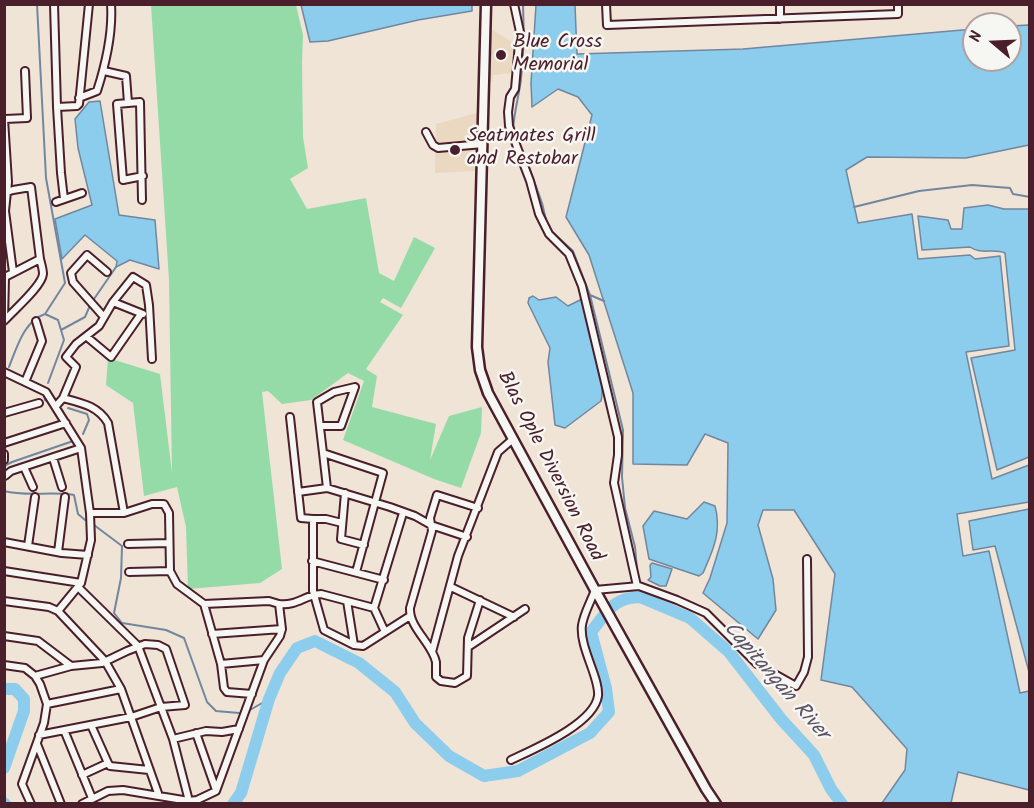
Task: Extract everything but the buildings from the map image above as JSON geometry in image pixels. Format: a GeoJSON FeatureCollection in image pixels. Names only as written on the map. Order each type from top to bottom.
{"type":"FeatureCollection","features":[{"type":"Feature","properties":{"kind":"main road","name":"Blas Ople Diversion Road"},"geometry":{"type":"LineString","coordinates":[[486,4],[477,347],[480,370],[488,393],[596,592],[716,804]]}},
{"type":"Feature","properties":{"kind":"street"},"geometry":{"type":"LineString","coordinates":[[54,4],[60,173],[64,199]]}},
{"type":"Feature","properties":{"kind":"street"},"geometry":{"type":"LineString","coordinates":[[57,107],[79,104],[89,4]]}},
{"type":"Feature","properties":{"kind":"street"},"geometry":{"type":"LineString","coordinates":[[79,98],[97,91],[104,71],[110,34],[111,4]]}},
{"type":"Feature","properties":{"kind":"street"},"geometry":{"type":"LineString","coordinates":[[514,4],[520,32],[515,89],[510,97],[508,112],[509,126],[530,181],[539,214],[549,234],[569,254],[582,286],[618,437],[614,483],[638,586]]}},
{"type":"Feature","properties":{"kind":"street"},"geometry":{"type":"LineString","coordinates":[[606,4],[607,25],[898,14],[898,4]]}},
{"type":"Feature","properties":{"kind":"street"},"geometry":{"type":"LineString","coordinates":[[780,4],[780,19]]}},
{"type":"Feature","properties":{"kind":"street"},"geometry":{"type":"LineString","coordinates":[[13,272],[6,245],[4,211],[7,192],[5,118],[27,118],[25,71]]}},
{"type":"Feature","properties":{"kind":"street"},"geometry":{"type":"LineString","coordinates":[[104,71],[126,76],[128,103]]}},
{"type":"Feature","properties":{"kind":"street"},"geometry":{"type":"LineString","coordinates":[[142,200],[143,176],[140,102],[117,104],[123,180],[143,176]]}},
{"type":"Feature","properties":{"kind":"street"},"geometry":{"type":"LineString","coordinates":[[426,132],[433,145],[438,147],[483,144]]}},
{"type":"Feature","properties":{"kind":"street"},"geometry":{"type":"LineString","coordinates":[[5,321],[25,298],[34,292],[43,275],[31,187],[7,192]]}},
{"type":"Feature","properties":{"kind":"street"},"geometry":{"type":"LineString","coordinates":[[56,202],[82,193]]}},
{"type":"Feature","properties":{"kind":"street"},"geometry":{"type":"LineString","coordinates":[[104,317],[73,282],[71,273],[87,255],[106,272]]}},
{"type":"Feature","properties":{"kind":"street"},"geometry":{"type":"LineString","coordinates":[[5,321],[5,277],[40,259]]}},
{"type":"Feature","properties":{"kind":"street"},"geometry":{"type":"LineString","coordinates":[[56,406],[63,398],[76,367],[66,357],[76,344],[87,338],[99,326],[113,302],[133,277],[146,285],[152,359]]}},
{"type":"Feature","properties":{"kind":"street"},"geometry":{"type":"LineString","coordinates":[[113,302],[141,314],[150,315]]}},
{"type":"Feature","properties":{"kind":"street"},"geometry":{"type":"LineString","coordinates":[[87,338],[111,357],[141,314]]}},
{"type":"Feature","properties":{"kind":"street"},"geometry":{"type":"LineString","coordinates":[[25,382],[42,341],[36,321]]}},
{"type":"Feature","properties":{"kind":"street"},"geometry":{"type":"LineString","coordinates":[[4,372],[46,392],[81,448],[90,513],[91,540],[80,585],[58,611]]}},
{"type":"Feature","properties":{"kind":"street"},"geometry":{"type":"LineString","coordinates":[[320,426],[341,426],[355,387],[334,392],[317,402],[327,488]]}},
{"type":"Feature","properties":{"kind":"street"},"geometry":{"type":"LineString","coordinates":[[63,398],[94,408],[103,415],[108,423],[124,513]]}},
{"type":"Feature","properties":{"kind":"street"},"geometry":{"type":"LineString","coordinates":[[4,412],[39,402]]}},
{"type":"Feature","properties":{"kind":"street"},"geometry":{"type":"LineString","coordinates":[[290,417],[301,518],[326,519],[342,523]]}},
{"type":"Feature","properties":{"kind":"street"},"geometry":{"type":"LineString","coordinates":[[4,444],[66,423]]}},
{"type":"Feature","properties":{"kind":"street"},"geometry":{"type":"LineString","coordinates":[[432,652],[458,556],[498,452],[513,439]]}},
{"type":"Feature","properties":{"kind":"street"},"geometry":{"type":"LineString","coordinates":[[5,476],[11,471],[81,448]]}},
{"type":"Feature","properties":{"kind":"street"},"geometry":{"type":"LineString","coordinates":[[323,453],[383,473],[356,572]]}},
{"type":"Feature","properties":{"kind":"street"},"geometry":{"type":"LineString","coordinates":[[4,454],[4,460]]}},
{"type":"Feature","properties":{"kind":"street"},"geometry":{"type":"LineString","coordinates":[[53,458],[62,487]]}},
{"type":"Feature","properties":{"kind":"street"},"geometry":{"type":"LineString","coordinates":[[24,467],[33,487]]}},
{"type":"Feature","properties":{"kind":"street"},"geometry":{"type":"LineString","coordinates":[[298,492],[327,488],[467,537]]}},
{"type":"Feature","properties":{"kind":"street"},"geometry":{"type":"LineString","coordinates":[[345,493],[341,539],[364,545]]}},
{"type":"Feature","properties":{"kind":"street"},"geometry":{"type":"LineString","coordinates":[[478,508],[437,495],[430,518],[432,531],[410,608],[410,616],[432,652],[436,662],[436,677],[441,681],[455,683],[467,676],[468,638],[480,600]]}},
{"type":"Feature","properties":{"kind":"street"},"geometry":{"type":"LineString","coordinates":[[58,552],[65,496]]}},
{"type":"Feature","properties":{"kind":"street"},"geometry":{"type":"LineString","coordinates":[[28,546],[35,497]]}},
{"type":"Feature","properties":{"kind":"street"},"geometry":{"type":"LineString","coordinates":[[90,513],[124,513],[152,504],[164,504],[169,513],[170,571],[177,584],[204,604],[268,602],[290,605],[315,594],[321,594],[374,608]]}},
{"type":"Feature","properties":{"kind":"street"},"geometry":{"type":"LineString","coordinates":[[385,632],[374,608],[403,513]]}},
{"type":"Feature","properties":{"kind":"street"},"geometry":{"type":"LineString","coordinates":[[313,519],[314,591],[324,630],[354,645],[363,646],[410,616]]}},
{"type":"Feature","properties":{"kind":"street"},"geometry":{"type":"LineString","coordinates":[[4,542],[88,555]]}},
{"type":"Feature","properties":{"kind":"street"},"geometry":{"type":"LineString","coordinates":[[128,544],[168,543]]}},
{"type":"Feature","properties":{"kind":"street"},"geometry":{"type":"LineString","coordinates":[[511,760],[545,744],[582,721],[593,708],[598,695],[584,642],[582,625],[596,592],[638,586],[648,588],[706,613],[757,664],[796,686],[804,672],[808,657],[807,559]]}},
{"type":"Feature","properties":{"kind":"street"},"geometry":{"type":"LineString","coordinates":[[312,561],[384,580]]}},
{"type":"Feature","properties":{"kind":"street"},"geometry":{"type":"LineString","coordinates":[[4,571],[80,585],[138,646],[173,739],[189,801]]}},
{"type":"Feature","properties":{"kind":"street"},"geometry":{"type":"LineString","coordinates":[[129,572],[170,571]]}},
{"type":"Feature","properties":{"kind":"street"},"geometry":{"type":"LineString","coordinates":[[451,587],[514,617]]}},
{"type":"Feature","properties":{"kind":"street"},"geometry":{"type":"LineString","coordinates":[[4,601],[49,607],[58,611],[105,661],[121,689],[159,796]]}},
{"type":"Feature","properties":{"kind":"street"},"geometry":{"type":"LineString","coordinates":[[347,601],[354,645]]}},
{"type":"Feature","properties":{"kind":"street"},"geometry":{"type":"LineString","coordinates":[[204,604],[222,664],[224,688],[227,692],[252,694]]}},
{"type":"Feature","properties":{"kind":"street"},"geometry":{"type":"LineString","coordinates":[[82,804],[108,791],[123,790],[189,801],[197,800],[216,791],[264,660],[280,636],[282,629],[279,604]]}},
{"type":"Feature","properties":{"kind":"street"},"geometry":{"type":"LineString","coordinates":[[468,647],[525,609]]}},
{"type":"Feature","properties":{"kind":"street"},"geometry":{"type":"LineString","coordinates":[[212,634],[282,629]]}},
{"type":"Feature","properties":{"kind":"street"},"geometry":{"type":"LineString","coordinates":[[4,636],[38,641],[71,666]]}},
{"type":"Feature","properties":{"kind":"street"},"geometry":{"type":"LineString","coordinates":[[35,676],[71,666],[105,661],[138,646],[158,645],[166,649],[185,705],[161,707],[131,717],[39,735]]}},
{"type":"Feature","properties":{"kind":"street"},"geometry":{"type":"LineString","coordinates":[[222,664],[264,660]]}},
{"type":"Feature","properties":{"kind":"street"},"geometry":{"type":"LineString","coordinates":[[4,665],[25,668],[35,676],[47,704],[44,723],[22,784],[31,804]]}},
{"type":"Feature","properties":{"kind":"street"},"geometry":{"type":"LineString","coordinates":[[47,704],[121,689]]}},
{"type":"Feature","properties":{"kind":"street"},"geometry":{"type":"LineString","coordinates":[[91,725],[110,766],[149,770]]}},
{"type":"Feature","properties":{"kind":"street"},"geometry":{"type":"LineString","coordinates":[[173,739],[206,731],[222,732],[239,729]]}},
{"type":"Feature","properties":{"kind":"street"},"geometry":{"type":"LineString","coordinates":[[64,730],[92,798]]}},
{"type":"Feature","properties":{"kind":"street"},"geometry":{"type":"LineString","coordinates":[[195,733],[216,791]]}},
{"type":"Feature","properties":{"kind":"street"},"geometry":{"type":"LineString","coordinates":[[37,744],[61,804]]}},
{"type":"Feature","properties":{"kind":"street"},"geometry":{"type":"LineString","coordinates":[[82,775],[108,763]]}},
{"type":"Feature","properties":{"kind":"shaded area"},"geometry":{"type":"Polygon","coordinates":[[[491,29],[517,45],[514,71],[493,75],[492,81],[488,82],[491,29]]]}},
{"type":"Feature","properties":{"kind":"shaded area"},"geometry":{"type":"Polygon","coordinates":[[[481,112],[475,171],[435,173],[436,124],[481,112]]]}},
{"type":"Feature","properties":{"kind":"green space"},"geometry":{"type":"Polygon","coordinates":[[[151,5],[296,5],[303,35],[303,137],[308,168],[290,179],[307,209],[366,198],[379,273],[394,281],[414,237],[435,248],[401,308],[383,298],[380,302],[403,315],[366,369],[377,376],[372,407],[436,424],[430,460],[449,416],[482,407],[481,433],[461,488],[434,479],[343,440],[364,381],[348,373],[311,400],[282,404],[268,391],[262,392],[282,569],[260,583],[188,589],[186,527],[177,487],[144,496],[133,403],[106,385],[108,358],[160,374],[172,473],[169,280],[151,5]]]}},
{"type":"Feature","properties":{"kind":"water"},"geometry":{"type":"Polygon","coordinates":[[[472,4],[472,11],[418,20],[328,41],[310,42],[301,5],[472,4]]]}},
{"type":"Feature","properties":{"kind":"water"},"geometry":{"type":"Polygon","coordinates":[[[536,5],[575,5],[577,54],[743,49],[962,30],[962,72],[1022,72],[1022,25],[1029,25],[1029,145],[966,158],[867,157],[846,170],[858,223],[912,214],[918,259],[970,255],[975,259],[1000,256],[1009,346],[966,352],[992,479],[1029,465],[1029,502],[957,514],[963,556],[989,551],[1020,693],[1029,691],[1029,790],[958,772],[951,803],[882,803],[905,770],[907,749],[852,687],[821,680],[835,574],[794,510],[763,510],[758,525],[773,579],[776,610],[758,639],[703,593],[727,523],[728,443],[705,434],[687,465],[633,464],[633,393],[589,255],[566,217],[592,115],[578,97],[558,89],[532,107],[531,83],[536,5]]]}},
{"type":"Feature","properties":{"kind":"water"},"geometry":{"type":"Polygon","coordinates":[[[100,101],[119,215],[155,220],[159,269],[130,260],[116,267],[117,261],[85,235],[62,259],[55,219],[92,205],[78,148],[75,119],[89,102],[100,101]]]}},
{"type":"Feature","properties":{"kind":"water"},"geometry":{"type":"Polygon","coordinates":[[[988,205],[1004,209],[1030,209],[1029,457],[997,470],[971,358],[1015,350],[1005,253],[979,251],[970,247],[922,250],[918,216],[948,220],[951,229],[962,229],[964,208],[988,205]]]}},
{"type":"Feature","properties":{"kind":"water"},"geometry":{"type":"Polygon","coordinates":[[[533,296],[539,300],[556,297],[568,306],[582,299],[596,351],[601,379],[601,401],[565,428],[555,425],[548,362],[550,348],[528,303],[529,298],[533,296]]]}},
{"type":"Feature","properties":{"kind":"water"},"geometry":{"type":"Polygon","coordinates":[[[704,502],[715,506],[717,533],[703,573],[699,576],[649,559],[643,526],[654,511],[687,519],[704,502]]]}},
{"type":"Feature","properties":{"kind":"water"},"geometry":{"type":"Polygon","coordinates":[[[1029,509],[1029,672],[995,546],[973,550],[969,521],[1029,509]]]}},
{"type":"Feature","properties":{"kind":"water"},"geometry":{"type":"Polygon","coordinates":[[[652,563],[672,569],[666,586],[660,586],[648,580],[651,577],[650,565],[652,563]]]}},
{"type":"Feature","properties":{"kind":"waterway"},"geometry":{"type":"LineString","coordinates":[[37,4],[46,178],[65,283],[45,314]]}},
{"type":"Feature","properties":{"kind":"waterway"},"geometry":{"type":"LineString","coordinates":[[513,130],[522,70],[523,4]]}},
{"type":"Feature","properties":{"kind":"waterway"},"geometry":{"type":"LineString","coordinates":[[520,148],[542,203],[548,228],[573,251],[590,295],[623,430],[622,477],[625,508],[635,547],[638,580]]}},
{"type":"Feature","properties":{"kind":"waterway"},"geometry":{"type":"LineString","coordinates":[[854,207],[919,191],[972,185],[1010,188],[1013,194],[1030,197]]}},
{"type":"Feature","properties":{"kind":"waterway"},"geometry":{"type":"LineString","coordinates":[[94,299],[116,267]]}},
{"type":"Feature","properties":{"kind":"waterway"},"geometry":{"type":"LineString","coordinates":[[590,295],[604,301]]}},
{"type":"Feature","properties":{"kind":"waterway"},"geometry":{"type":"LineString","coordinates":[[61,330],[85,317],[91,303]]}},
{"type":"Feature","properties":{"kind":"waterway"},"geometry":{"type":"LineString","coordinates":[[9,367],[26,329],[38,317],[45,314],[58,320],[64,340],[48,383]]}},
{"type":"Feature","properties":{"kind":"waterway"},"geometry":{"type":"LineString","coordinates":[[44,393],[45,400],[51,404]]}},
{"type":"Feature","properties":{"kind":"waterway"},"geometry":{"type":"LineString","coordinates":[[68,408],[87,414],[89,420],[83,434]]}},
{"type":"Feature","properties":{"kind":"waterway"},"geometry":{"type":"LineString","coordinates":[[4,466],[76,440]]}},
{"type":"Feature","properties":{"kind":"waterway"},"geometry":{"type":"LineString","coordinates":[[4,491],[21,494],[74,495],[78,514],[85,520]]}},
{"type":"Feature","properties":{"kind":"waterway"},"geometry":{"type":"LineString","coordinates":[[94,525],[122,546],[121,578],[114,613],[122,623],[166,630],[184,638],[207,702],[216,711],[239,713]]}},
{"type":"Feature","properties":{"kind":"waterway"},"geometry":{"type":"LineString","coordinates":[[639,589],[640,597]]}},
{"type":"Feature","properties":{"kind":"waterway","name":"Capitangan River"},"geometry":{"type":"LineString","coordinates":[[233,804],[241,793],[269,699],[280,673],[297,648],[315,641],[359,663],[395,692],[415,723],[449,756],[484,776],[518,771],[590,733],[609,712],[606,688],[591,632],[616,603],[640,597],[690,618],[729,652],[781,719],[814,755],[831,789],[842,804]]}},
{"type":"Feature","properties":{"kind":"waterway","name":"Capitangan River"},"geometry":{"type":"LineString","coordinates":[[4,689],[15,689],[24,699],[24,711],[4,768]]}},
{"type":"Feature","properties":{"kind":"waterway"},"geometry":{"type":"LineString","coordinates":[[250,710],[269,699]]}},
{"type":"Feature","properties":{"kind":"place","name":"Blue Cross Memorial"},"geometry":{"type":"Point","coordinates":[501,55]}},
{"type":"Feature","properties":{"kind":"place","name":"Seatmates Grill and Restobar"},"geometry":{"type":"Point","coordinates":[455,150]}}]}
